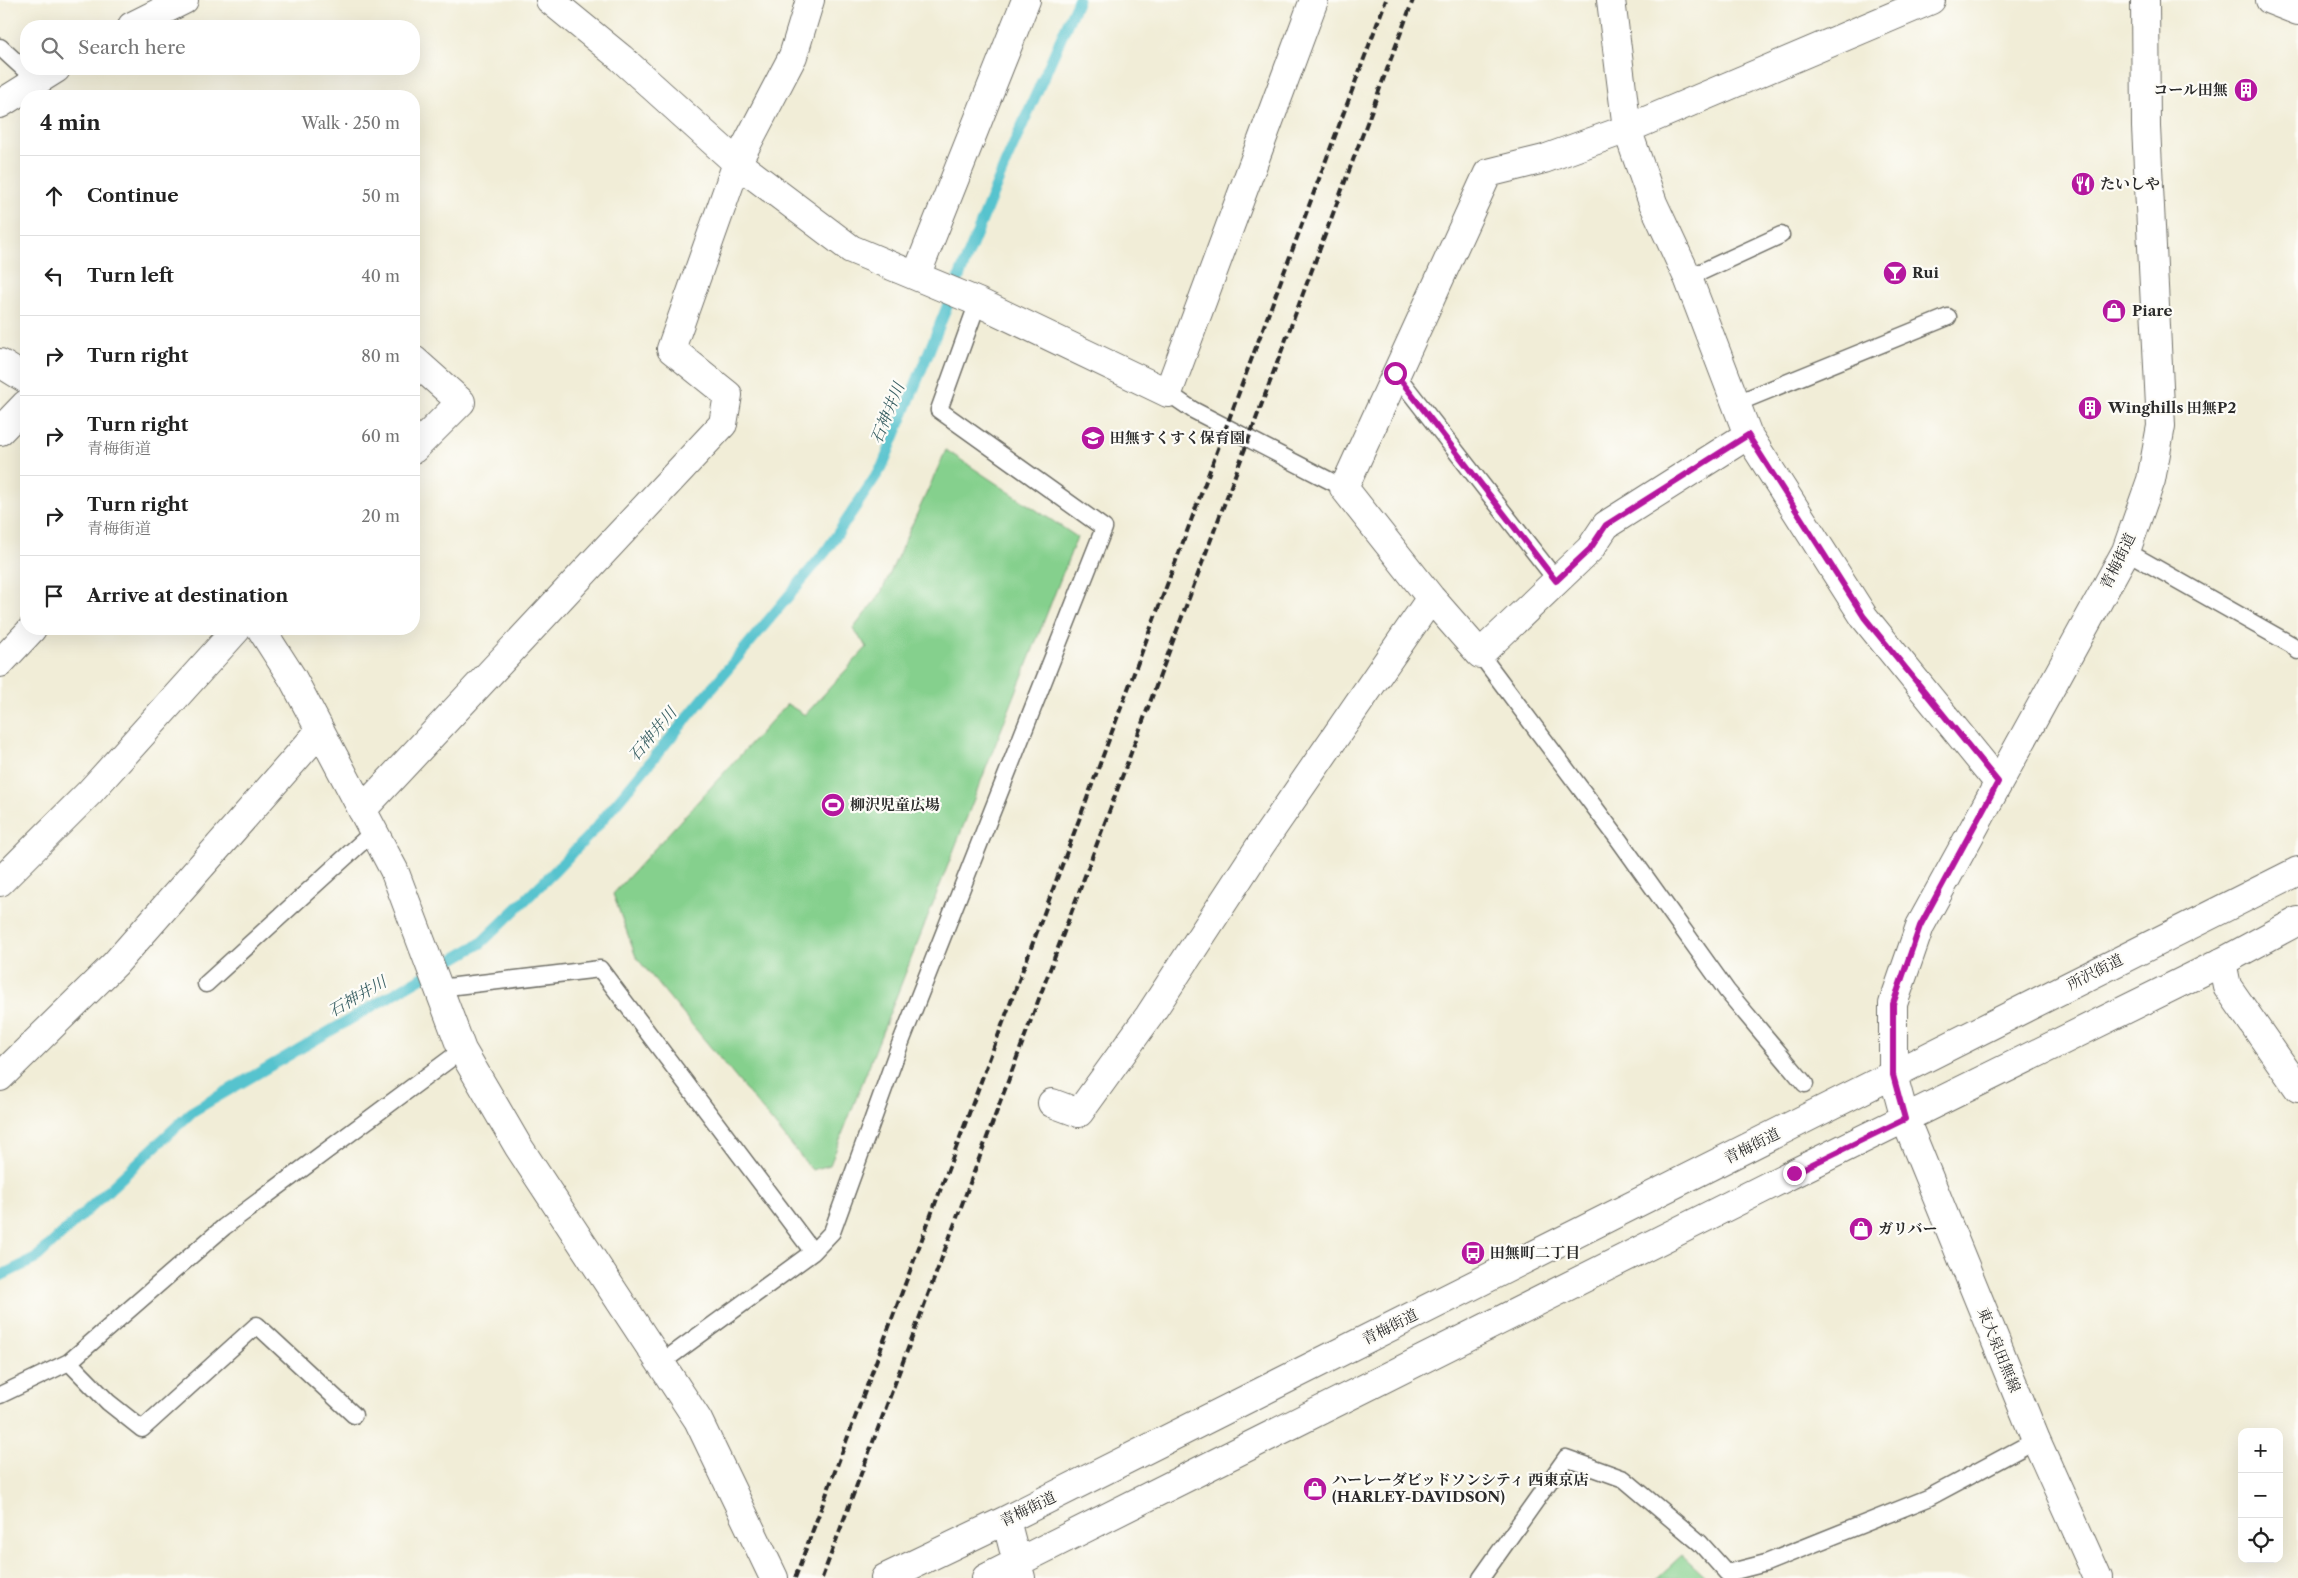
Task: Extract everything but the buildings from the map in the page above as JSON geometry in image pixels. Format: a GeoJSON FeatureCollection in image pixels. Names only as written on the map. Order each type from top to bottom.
{"type":"FeatureCollection","features":[{"type":"Feature","properties":{"kind":"street"},"geometry":{"type":"LineString","coordinates":[[144,20],[184,0]]}},
{"type":"Feature","properties":{"kind":"street"},"geometry":{"type":"LineString","coordinates":[[550,0],[621,58],[738,163],[851,249],[978,302],[1168,393],[1314,0]]}},
{"type":"Feature","properties":{"kind":"street"},"geometry":{"type":"LineString","coordinates":[[368,821],[723,424],[728,395],[671,349],[738,163],[793,56],[810,0]]}},
{"type":"Feature","properties":{"kind":"street"},"geometry":{"type":"LineString","coordinates":[[916,276],[1026,0]]}},
{"type":"Feature","properties":{"kind":"street"},"geometry":{"type":"LineString","coordinates":[[1611,0],[1627,130],[1654,203],[1688,278],[1748,435],[1864,617],[1998,782]]}},
{"type":"Feature","properties":{"kind":"street"},"geometry":{"type":"LineString","coordinates":[[1748,435],[1606,525],[1590,549],[1480,654],[1431,598],[1344,488],[1395,373],[1488,174],[1544,159],[1627,130],[1931,0]]}},
{"type":"Feature","properties":{"kind":"street","name":"青梅街道"},"geometry":{"type":"LineString","coordinates":[[1905,1119],[1893,1075],[1893,1004],[1920,926],[2126,551],[2151,480],[2161,426],[2146,127],[2144,0]]}},
{"type":"Feature","properties":{"kind":"street"},"geometry":{"type":"LineString","coordinates":[[2270,0],[2298,11]]}},
{"type":"Feature","properties":{"kind":"street"},"geometry":{"type":"LineString","coordinates":[[21,90],[44,75]]}},
{"type":"Feature","properties":{"kind":"street"},"geometry":{"type":"LineString","coordinates":[[0,104],[20,91]]}},
{"type":"Feature","properties":{"kind":"street"},"geometry":{"type":"LineString","coordinates":[[0,363],[20,375]]}},
{"type":"Feature","properties":{"kind":"street"},"geometry":{"type":"LineString","coordinates":[[420,365],[461,402],[420,443]]}},
{"type":"Feature","properties":{"kind":"street"},"geometry":{"type":"LineString","coordinates":[[0,431],[20,410]]}},
{"type":"Feature","properties":{"kind":"street"},"geometry":{"type":"LineString","coordinates":[[1052,1103],[1079,1113],[1149,1016],[1260,846],[1431,598]]}},
{"type":"Feature","properties":{"kind":"street"},"geometry":{"type":"LineString","coordinates":[[0,663],[26,635]]}},
{"type":"Feature","properties":{"kind":"street"},"geometry":{"type":"LineString","coordinates":[[0,882],[90,792],[232,635]]}},
{"type":"Feature","properties":{"kind":"street"},"geometry":{"type":"LineString","coordinates":[[265,635],[293,679],[394,870],[462,1050],[518,1146],[698,1420],[774,1578]]}},
{"type":"Feature","properties":{"kind":"street"},"geometry":{"type":"LineString","coordinates":[[0,1077],[115,964],[320,731]]}},
{"type":"Feature","properties":{"kind":"street","name":"所沢街道"},"geometry":{"type":"LineString","coordinates":[[1893,1075],[2298,871]]}},
{"type":"Feature","properties":{"kind":"street"},"geometry":{"type":"LineString","coordinates":[[986,1578],[1019,1571],[1768,1186],[2222,962],[2298,922]]}},
{"type":"Feature","properties":{"kind":"street"},"geometry":{"type":"LineString","coordinates":[[2222,962],[2227,986],[2298,1088]]}},
{"type":"Feature","properties":{"kind":"street","name":"青梅街道"},"geometry":{"type":"LineString","coordinates":[[885,1578],[1006,1520],[1893,1075]]}},
{"type":"Feature","properties":{"kind":"street","name":"東大泉田無線"},"geometry":{"type":"LineString","coordinates":[[1905,1119],[2036,1440],[2098,1578]]}},
{"type":"Feature","properties":{"kind":"street"},"geometry":{"type":"LineString","coordinates":[[1006,1520],[1019,1571]]}},
{"type":"Feature","properties":{"kind":"lane"},"geometry":{"type":"LineString","coordinates":[[0,47],[20,59]]}},
{"type":"Feature","properties":{"kind":"lane"},"geometry":{"type":"LineString","coordinates":[[1688,278],[1781,235]]}},
{"type":"Feature","properties":{"kind":"lane"},"geometry":{"type":"LineString","coordinates":[[661,1363],[813,1252],[832,1232],[899,1047],[1104,528],[939,410],[978,302]]}},
{"type":"Feature","properties":{"kind":"lane"},"geometry":{"type":"LineString","coordinates":[[1737,403],[1948,317]]}},
{"type":"Feature","properties":{"kind":"lane"},"geometry":{"type":"LineString","coordinates":[[1395,373],[1556,581]]}},
{"type":"Feature","properties":{"kind":"lane"},"geometry":{"type":"LineString","coordinates":[[1168,393],[1193,410],[1344,488]]}},
{"type":"Feature","properties":{"kind":"lane"},"geometry":{"type":"LineString","coordinates":[[2126,551],[2292,645],[2298,651]]}},
{"type":"Feature","properties":{"kind":"lane"},"geometry":{"type":"LineString","coordinates":[[1480,654],[1619,840],[1727,991],[1805,1084]]}},
{"type":"Feature","properties":{"kind":"lane"},"geometry":{"type":"LineString","coordinates":[[206,984],[368,821]]}},
{"type":"Feature","properties":{"kind":"lane"},"geometry":{"type":"LineString","coordinates":[[439,988],[600,969],[813,1252]]}},
{"type":"Feature","properties":{"kind":"lane"},"geometry":{"type":"LineString","coordinates":[[0,1395],[69,1362],[224,1227],[462,1050]]}},
{"type":"Feature","properties":{"kind":"lane"},"geometry":{"type":"LineString","coordinates":[[69,1362],[108,1402],[142,1429],[257,1325],[354,1415]]}},
{"type":"Feature","properties":{"kind":"lane"},"geometry":{"type":"LineString","coordinates":[[1481,1578],[1566,1458],[1624,1479],[1700,1543],[1727,1573],[1766,1563],[1928,1498],[2036,1440]]}},
{"type":"Feature","properties":{"kind":"green space","name":"柳沢児童広場"},"geometry":{"type":"Polygon","coordinates":[[[946,450],[1077,537],[830,1165],[812,1170],[636,957],[613,894],[787,704],[805,715],[867,647],[853,629],[881,593],[946,450]]]}},
{"type":"Feature","properties":{"kind":"green space"},"geometry":{"type":"Polygon","coordinates":[[[1682,1555],[1707,1578],[1657,1578],[1682,1555]]]}},
{"type":"Feature","properties":{"kind":"waterway","name":"石神井川"},"geometry":{"type":"LineString","coordinates":[[0,1276],[35,1259],[193,1111],[481,943],[593,831],[826,551],[882,467],[1005,164],[1078,0]]}},
{"type":"Feature","properties":{"kind":"railway"},"geometry":{"type":"LineString","coordinates":[[795,1578],[1386,0]]}},
{"type":"Feature","properties":{"kind":"railway"},"geometry":{"type":"LineString","coordinates":[[822,1578],[1413,0]]}},
{"type":"Feature","properties":{"kind":"place","name":"コール田無"},"geometry":{"type":"Point","coordinates":[2246,90]}},
{"type":"Feature","properties":{"kind":"place","name":"たいしや"},"geometry":{"type":"Point","coordinates":[2083,184]}},
{"type":"Feature","properties":{"kind":"place","name":"Rui"},"geometry":{"type":"Point","coordinates":[1895,273]}},
{"type":"Feature","properties":{"kind":"place","name":"Piare"},"geometry":{"type":"Point","coordinates":[2114,311]}},
{"type":"Feature","properties":{"kind":"place","name":"Winghills 田無P2"},"geometry":{"type":"Point","coordinates":[2090,408]}},
{"type":"Feature","properties":{"kind":"place","name":"田無すくすく保育園"},"geometry":{"type":"Point","coordinates":[1093,438]}},
{"type":"Feature","properties":{"kind":"place","name":"柳沢児童広場"},"geometry":{"type":"Point","coordinates":[833,805]}},
{"type":"Feature","properties":{"kind":"place","name":"ガリバー"},"geometry":{"type":"Point","coordinates":[1861,1229]}},
{"type":"Feature","properties":{"kind":"place","name":"田無町二丁目"},"geometry":{"type":"Point","coordinates":[1473,1253]}},
{"type":"Feature","properties":{"kind":"place","name":"ハーレーダビッドソンシティ 西東京店 (HARLEY-DAVIDSON)"},"geometry":{"type":"Point","coordinates":[1315,1489]}},
{"type":"Feature","properties":{"kind":"route"},"geometry":{"type":"LineString","coordinates":[[1395,373],[1556,581],[1590,549],[1606,525],[1622,513],[1748,435],[1864,617],[1998,782],[1920,926],[1893,1004],[1893,1075],[1905,1119],[1794,1173]]}}]}
